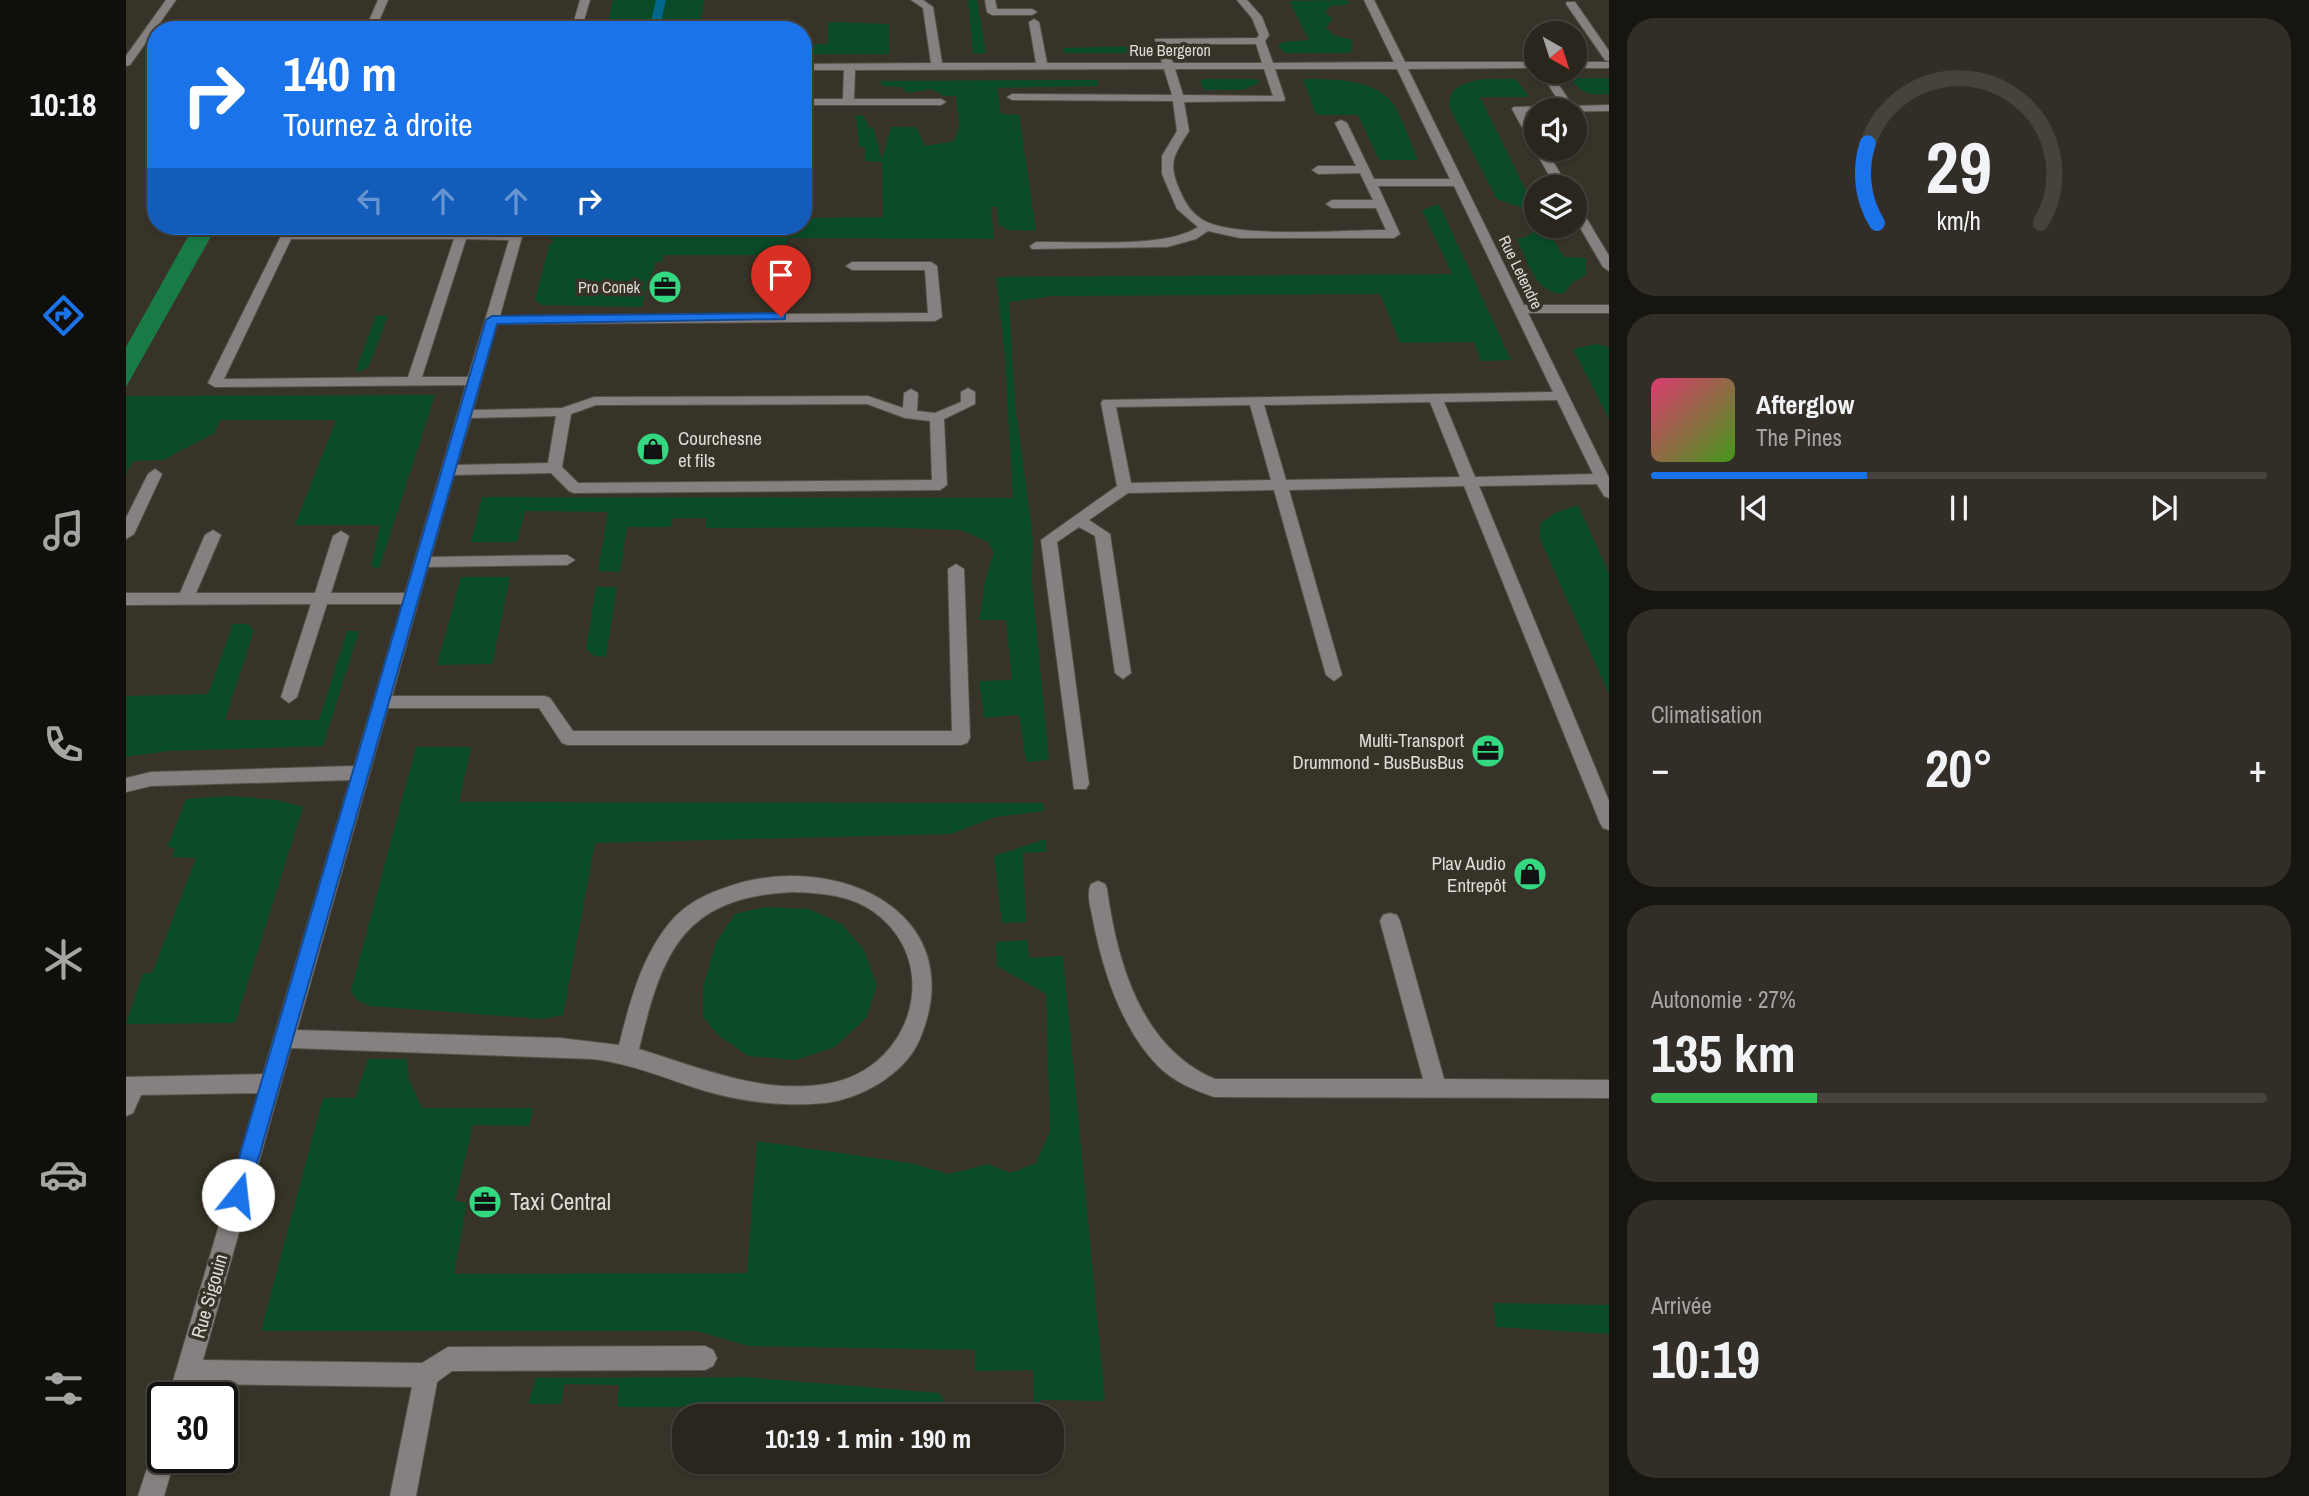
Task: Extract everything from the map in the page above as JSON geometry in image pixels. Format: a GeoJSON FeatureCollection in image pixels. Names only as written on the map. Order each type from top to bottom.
{"type":"FeatureCollection","features":[{"type":"Feature","properties":{"kind":"street"},"geometry":{"type":"LineString","coordinates":[[156,21],[171,0]]}},
{"type":"Feature","properties":{"kind":"street"},"geometry":{"type":"LineString","coordinates":[[374,21],[383,0]]}},
{"type":"Feature","properties":{"kind":"street"},"geometry":{"type":"LineString","coordinates":[[579,21],[585,0]]}},
{"type":"Feature","properties":{"kind":"street"},"geometry":{"type":"LineString","coordinates":[[916,0],[928,7],[937,66]]}},
{"type":"Feature","properties":{"kind":"street"},"geometry":{"type":"LineString","coordinates":[[990,0],[992,12],[1033,17],[1041,66]]}},
{"type":"Feature","properties":{"kind":"street"},"geometry":{"type":"LineString","coordinates":[[1242,0],[1257,17],[1264,35],[1260,41]]}},
{"type":"Feature","properties":{"kind":"street","name":"Rue Letendre"},"geometry":{"type":"LineString","coordinates":[[1369,0],[1606,486]]}},
{"type":"Feature","properties":{"kind":"street"},"geometry":{"type":"LineString","coordinates":[[1571,4],[1609,58]]}},
{"type":"Feature","properties":{"kind":"street"},"geometry":{"type":"LineString","coordinates":[[126,63],[147,34]]}},
{"type":"Feature","properties":{"kind":"street"},"geometry":{"type":"LineString","coordinates":[[1260,41],[1159,41],[1177,98],[1183,131],[1172,145],[1167,159],[1169,179],[1177,202],[1186,215],[1207,226],[1240,234],[1394,234],[1341,123]]}},
{"type":"Feature","properties":{"kind":"street"},"geometry":{"type":"LineString","coordinates":[[1012,97],[1280,99],[1260,41]]}},
{"type":"Feature","properties":{"kind":"street","name":"Rue Bergeron"},"geometry":{"type":"LineString","coordinates":[[812,67],[1524,65]]}},
{"type":"Feature","properties":{"kind":"street"},"geometry":{"type":"LineString","coordinates":[[1587,65],[1609,65]]}},
{"type":"Feature","properties":{"kind":"street"},"geometry":{"type":"LineString","coordinates":[[848,102],[850,67]]}},
{"type":"Feature","properties":{"kind":"street"},"geometry":{"type":"LineString","coordinates":[[812,102],[941,102]]}},
{"type":"Feature","properties":{"kind":"street"},"geometry":{"type":"LineString","coordinates":[[1587,109],[1609,108]]}},
{"type":"Feature","properties":{"kind":"street"},"geometry":{"type":"LineString","coordinates":[[1524,109],[1518,109],[1524,120]]}},
{"type":"Feature","properties":{"kind":"street"},"geometry":{"type":"LineString","coordinates":[[1318,170],[1364,169]]}},
{"type":"Feature","properties":{"kind":"street"},"geometry":{"type":"LineString","coordinates":[[1370,182],[1459,183]]}},
{"type":"Feature","properties":{"kind":"street"},"geometry":{"type":"LineString","coordinates":[[1332,204],[1380,204]]}},
{"type":"Feature","properties":{"kind":"street"},"geometry":{"type":"LineString","coordinates":[[1036,246],[1167,243],[1192,236],[1207,226]]}},
{"type":"Feature","properties":{"kind":"street"},"geometry":{"type":"LineString","coordinates":[[1587,229],[1609,267]]}},
{"type":"Feature","properties":{"kind":"street"},"geometry":{"type":"LineString","coordinates":[[472,235],[287,235],[215,383],[474,381]]}},
{"type":"Feature","properties":{"kind":"street","name":"Rue Sigouin"},"geometry":{"type":"LineString","coordinates":[[184,1382],[516,235]]}},
{"type":"Feature","properties":{"kind":"street"},"geometry":{"type":"LineString","coordinates":[[414,381],[461,236]]}},
{"type":"Feature","properties":{"kind":"street"},"geometry":{"type":"LineString","coordinates":[[492,320],[935,317],[931,266],[852,266]]}},
{"type":"Feature","properties":{"kind":"street"},"geometry":{"type":"LineString","coordinates":[[1520,309],[1609,309]]}},
{"type":"Feature","properties":{"kind":"street"},"geometry":{"type":"LineString","coordinates":[[464,414],[564,412],[594,401],[868,400],[910,415],[937,417],[968,404],[968,391]]}},
{"type":"Feature","properties":{"kind":"street"},"geometry":{"type":"LineString","coordinates":[[910,415],[911,393]]}},
{"type":"Feature","properties":{"kind":"street"},"geometry":{"type":"LineString","coordinates":[[1125,488],[1108,403],[1562,396]]}},
{"type":"Feature","properties":{"kind":"street"},"geometry":{"type":"LineString","coordinates":[[1436,398],[1609,823]]}},
{"type":"Feature","properties":{"kind":"street"},"geometry":{"type":"LineString","coordinates":[[1256,401],[1334,675]]}},
{"type":"Feature","properties":{"kind":"street"},"geometry":{"type":"LineString","coordinates":[[555,468],[564,412]]}},
{"type":"Feature","properties":{"kind":"street"},"geometry":{"type":"LineString","coordinates":[[448,470],[555,468],[574,488],[940,485],[937,417]]}},
{"type":"Feature","properties":{"kind":"street"},"geometry":{"type":"LineString","coordinates":[[1591,456],[1609,456]]}},
{"type":"Feature","properties":{"kind":"street"},"geometry":{"type":"LineString","coordinates":[[126,534],[155,474]]}},
{"type":"Feature","properties":{"kind":"street"},"geometry":{"type":"LineString","coordinates":[[1080,784],[1049,540],[1125,488],[1471,480],[1606,486]]}},
{"type":"Feature","properties":{"kind":"street"},"geometry":{"type":"LineString","coordinates":[[1078,520],[1102,534],[1123,673]]}},
{"type":"Feature","properties":{"kind":"street"},"geometry":{"type":"LineString","coordinates":[[186,598],[213,536]]}},
{"type":"Feature","properties":{"kind":"street"},"geometry":{"type":"LineString","coordinates":[[289,697],[341,536]]}},
{"type":"Feature","properties":{"kind":"street"},"geometry":{"type":"LineString","coordinates":[[422,562],[567,560]]}},
{"type":"Feature","properties":{"kind":"street"},"geometry":{"type":"LineString","coordinates":[[381,702],[544,702],[568,738],[961,738],[956,569]]}},
{"type":"Feature","properties":{"kind":"street"},"geometry":{"type":"LineString","coordinates":[[126,599],[411,598]]}},
{"type":"Feature","properties":{"kind":"street"},"geometry":{"type":"LineString","coordinates":[[126,785],[151,779],[360,773]]}},
{"type":"Feature","properties":{"kind":"street"},"geometry":{"type":"LineString","coordinates":[[284,1039],[545,1047],[627,1055],[707,1083],[803,1096],[840,1091],[887,1066],[907,1044],[920,1007],[922,967],[909,933],[885,908],[850,890],[807,883],[759,886],[722,896],[686,919],[666,946],[645,988],[627,1055]]}},
{"type":"Feature","properties":{"kind":"street"},"geometry":{"type":"LineString","coordinates":[[1098,889],[1100,921],[1122,986],[1137,1020],[1161,1054],[1184,1075],[1214,1088],[1609,1088]]}},
{"type":"Feature","properties":{"kind":"street"},"geometry":{"type":"LineString","coordinates":[[1390,921],[1436,1089]]}},
{"type":"Feature","properties":{"kind":"street"},"geometry":{"type":"LineString","coordinates":[[126,1106],[130,1086],[271,1083]]}},
{"type":"Feature","properties":{"kind":"street"},"geometry":{"type":"LineString","coordinates":[[187,1372],[426,1375],[449,1359],[705,1358]]}},
{"type":"Feature","properties":{"kind":"street"},"geometry":{"type":"LineString","coordinates":[[403,1496],[426,1375]]}},
{"type":"Feature","properties":{"kind":"street"},"geometry":{"type":"LineString","coordinates":[[151,1496],[158,1473]]}},
{"type":"Feature","properties":{"kind":"green space"},"geometry":{"type":"Polygon","coordinates":[[[613,0],[704,0],[701,21],[608,21],[613,0]]]}},
{"type":"Feature","properties":{"kind":"green space"},"geometry":{"type":"Polygon","coordinates":[[[968,0],[977,0],[986,53],[973,54],[968,0]]]}},
{"type":"Feature","properties":{"kind":"green space"},"geometry":{"type":"Polygon","coordinates":[[[1346,0],[1350,4],[1330,6],[1325,13],[1333,18],[1326,28],[1335,36],[1351,39],[1351,53],[1284,53],[1278,45],[1309,40],[1289,1],[1346,0]]]}},
{"type":"Feature","properties":{"kind":"green space"},"geometry":{"type":"Polygon","coordinates":[[[828,23],[889,24],[889,54],[812,54],[812,44],[828,44],[828,23]]]}},
{"type":"Feature","properties":{"kind":"green space"},"geometry":{"type":"Polygon","coordinates":[[[1136,46],[1142,53],[1065,53],[1063,48],[1136,46]]]}},
{"type":"Feature","properties":{"kind":"green space"},"geometry":{"type":"Polygon","coordinates":[[[1587,78],[1609,78],[1609,94],[1587,93],[1575,84],[1587,84],[1587,78]]]}},
{"type":"Feature","properties":{"kind":"green space"},"geometry":{"type":"Polygon","coordinates":[[[1257,79],[1259,83],[1243,90],[1204,90],[1200,81],[1257,79]]]}},
{"type":"Feature","properties":{"kind":"green space"},"geometry":{"type":"Polygon","coordinates":[[[1303,79],[1352,82],[1365,85],[1386,96],[1398,112],[1418,160],[1379,160],[1358,115],[1316,115],[1303,79]]]}},
{"type":"Feature","properties":{"kind":"green space"},"geometry":{"type":"Polygon","coordinates":[[[1485,79],[1516,79],[1529,97],[1480,97],[1524,187],[1524,209],[1497,199],[1450,109],[1454,90],[1485,79]]]}},
{"type":"Feature","properties":{"kind":"green space"},"geometry":{"type":"Polygon","coordinates":[[[1098,80],[1098,86],[997,88],[1001,114],[1019,115],[1036,231],[1008,230],[998,224],[997,207],[991,207],[994,239],[788,238],[782,255],[663,255],[662,262],[655,262],[652,280],[647,281],[642,307],[542,305],[535,300],[549,245],[554,242],[552,235],[812,235],[812,218],[883,217],[882,162],[865,161],[865,147],[859,147],[856,116],[863,115],[869,127],[873,128],[882,159],[891,127],[916,127],[925,146],[954,141],[959,126],[956,96],[944,96],[931,89],[906,93],[903,87],[883,86],[879,81],[1098,80]]]}},
{"type":"Feature","properties":{"kind":"green space"},"geometry":{"type":"Polygon","coordinates":[[[1439,204],[1511,360],[1481,361],[1474,342],[1400,343],[1380,294],[1052,296],[1009,302],[1015,403],[1033,539],[1032,583],[1049,760],[1026,762],[1019,715],[984,718],[979,681],[1012,680],[1006,620],[979,620],[986,577],[994,553],[988,542],[961,530],[879,527],[706,528],[706,518],[673,518],[671,527],[627,527],[620,572],[598,571],[608,512],[525,511],[517,542],[471,542],[482,497],[1013,498],[1005,357],[996,277],[1452,274],[1422,210],[1439,204]]]}},
{"type":"Feature","properties":{"kind":"green space"},"geometry":{"type":"Polygon","coordinates":[[[189,235],[212,235],[126,387],[126,347],[189,235]]]}},
{"type":"Feature","properties":{"kind":"green space"},"geometry":{"type":"Polygon","coordinates":[[[1552,238],[1564,257],[1586,258],[1586,275],[1572,283],[1563,294],[1553,292],[1534,275],[1517,239],[1552,238]]]}},
{"type":"Feature","properties":{"kind":"green space"},"geometry":{"type":"Polygon","coordinates":[[[376,315],[388,316],[368,368],[355,373],[376,315]]]}},
{"type":"Feature","properties":{"kind":"green space"},"geometry":{"type":"Polygon","coordinates":[[[1596,344],[1609,347],[1609,419],[1573,349],[1596,344]]]}},
{"type":"Feature","properties":{"kind":"green space"},"geometry":{"type":"Polygon","coordinates":[[[435,395],[379,569],[371,566],[380,525],[295,525],[336,420],[220,420],[215,433],[163,460],[133,461],[126,475],[126,396],[435,395]]]}},
{"type":"Feature","properties":{"kind":"green space"},"geometry":{"type":"Polygon","coordinates":[[[1578,505],[1609,573],[1609,694],[1540,539],[1540,524],[1555,513],[1578,505]]]}},
{"type":"Feature","properties":{"kind":"green space"},"geometry":{"type":"Polygon","coordinates":[[[461,577],[510,577],[492,664],[437,665],[461,577]]]}},
{"type":"Feature","properties":{"kind":"green space"},"geometry":{"type":"Polygon","coordinates":[[[596,587],[617,587],[606,657],[594,656],[586,649],[596,587]]]}},
{"type":"Feature","properties":{"kind":"green space"},"geometry":{"type":"Polygon","coordinates":[[[233,624],[248,624],[254,630],[225,720],[319,720],[347,631],[359,631],[323,746],[169,751],[126,757],[126,696],[208,694],[233,624]]]}},
{"type":"Feature","properties":{"kind":"green space"},"geometry":{"type":"Polygon","coordinates":[[[416,747],[471,747],[459,802],[1043,803],[1044,811],[995,817],[951,834],[595,843],[563,1015],[543,1019],[370,1006],[357,1000],[351,991],[416,747]]]}},
{"type":"Feature","properties":{"kind":"green space"},"geometry":{"type":"Polygon","coordinates":[[[232,796],[276,800],[303,807],[235,1023],[126,1024],[143,973],[152,973],[196,858],[172,857],[175,848],[167,847],[186,799],[232,796]]]}},
{"type":"Feature","properties":{"kind":"green space"},"geometry":{"type":"Polygon","coordinates":[[[1046,839],[1046,852],[1023,853],[1026,922],[1002,923],[994,856],[1046,839]]]}},
{"type":"Feature","properties":{"kind":"green space"},"geometry":{"type":"Polygon","coordinates":[[[765,907],[809,909],[842,924],[864,950],[877,986],[866,1018],[835,1047],[796,1060],[748,1056],[718,1035],[703,1017],[703,987],[716,942],[735,914],[765,907]]]}},
{"type":"Feature","properties":{"kind":"green space"},"geometry":{"type":"Polygon","coordinates":[[[1027,940],[1029,958],[1063,956],[1105,1401],[1041,1400],[1039,1404],[1034,1404],[1033,1370],[975,1371],[975,1350],[748,1346],[697,1331],[261,1331],[323,1098],[355,1098],[368,1059],[407,1059],[409,1080],[422,1108],[533,1108],[529,1126],[473,1125],[455,1201],[467,1203],[454,1274],[747,1273],[757,1141],[910,1163],[949,1174],[988,1164],[1011,1173],[1036,1163],[1050,1131],[1046,994],[997,966],[996,942],[1027,940]]]}},
{"type":"Feature","properties":{"kind":"green space"},"geometry":{"type":"Polygon","coordinates":[[[1493,1303],[1609,1305],[1609,1334],[1496,1327],[1493,1303]]]}},
{"type":"Feature","properties":{"kind":"green space"},"geometry":{"type":"Polygon","coordinates":[[[744,1377],[939,1393],[946,1404],[672,1404],[672,1407],[617,1407],[619,1385],[564,1384],[561,1404],[528,1404],[536,1378],[744,1377]]]}},
{"type":"Feature","properties":{"kind":"waterway"},"geometry":{"type":"LineString","coordinates":[[656,21],[661,0]]}},
{"type":"Feature","properties":{"kind":"place","name":"Pro Conek"},"geometry":{"type":"Point","coordinates":[665,287]}},
{"type":"Feature","properties":{"kind":"place","name":"Courchesne et fils"},"geometry":{"type":"Point","coordinates":[653,449]}},
{"type":"Feature","properties":{"kind":"place","name":"Multi-Transport Drummond - BusBusBus"},"geometry":{"type":"Point","coordinates":[1488,751]}},
{"type":"Feature","properties":{"kind":"place","name":"Plav Audio Entrepôt"},"geometry":{"type":"Point","coordinates":[1530,874]}},
{"type":"Feature","properties":{"kind":"place","name":"Taxi Central"},"geometry":{"type":"Point","coordinates":[485,1202]}},
{"type":"Feature","properties":{"kind":"route"},"geometry":{"type":"LineString","coordinates":[[238,1195],[492,320],[781,317]]}}]}
